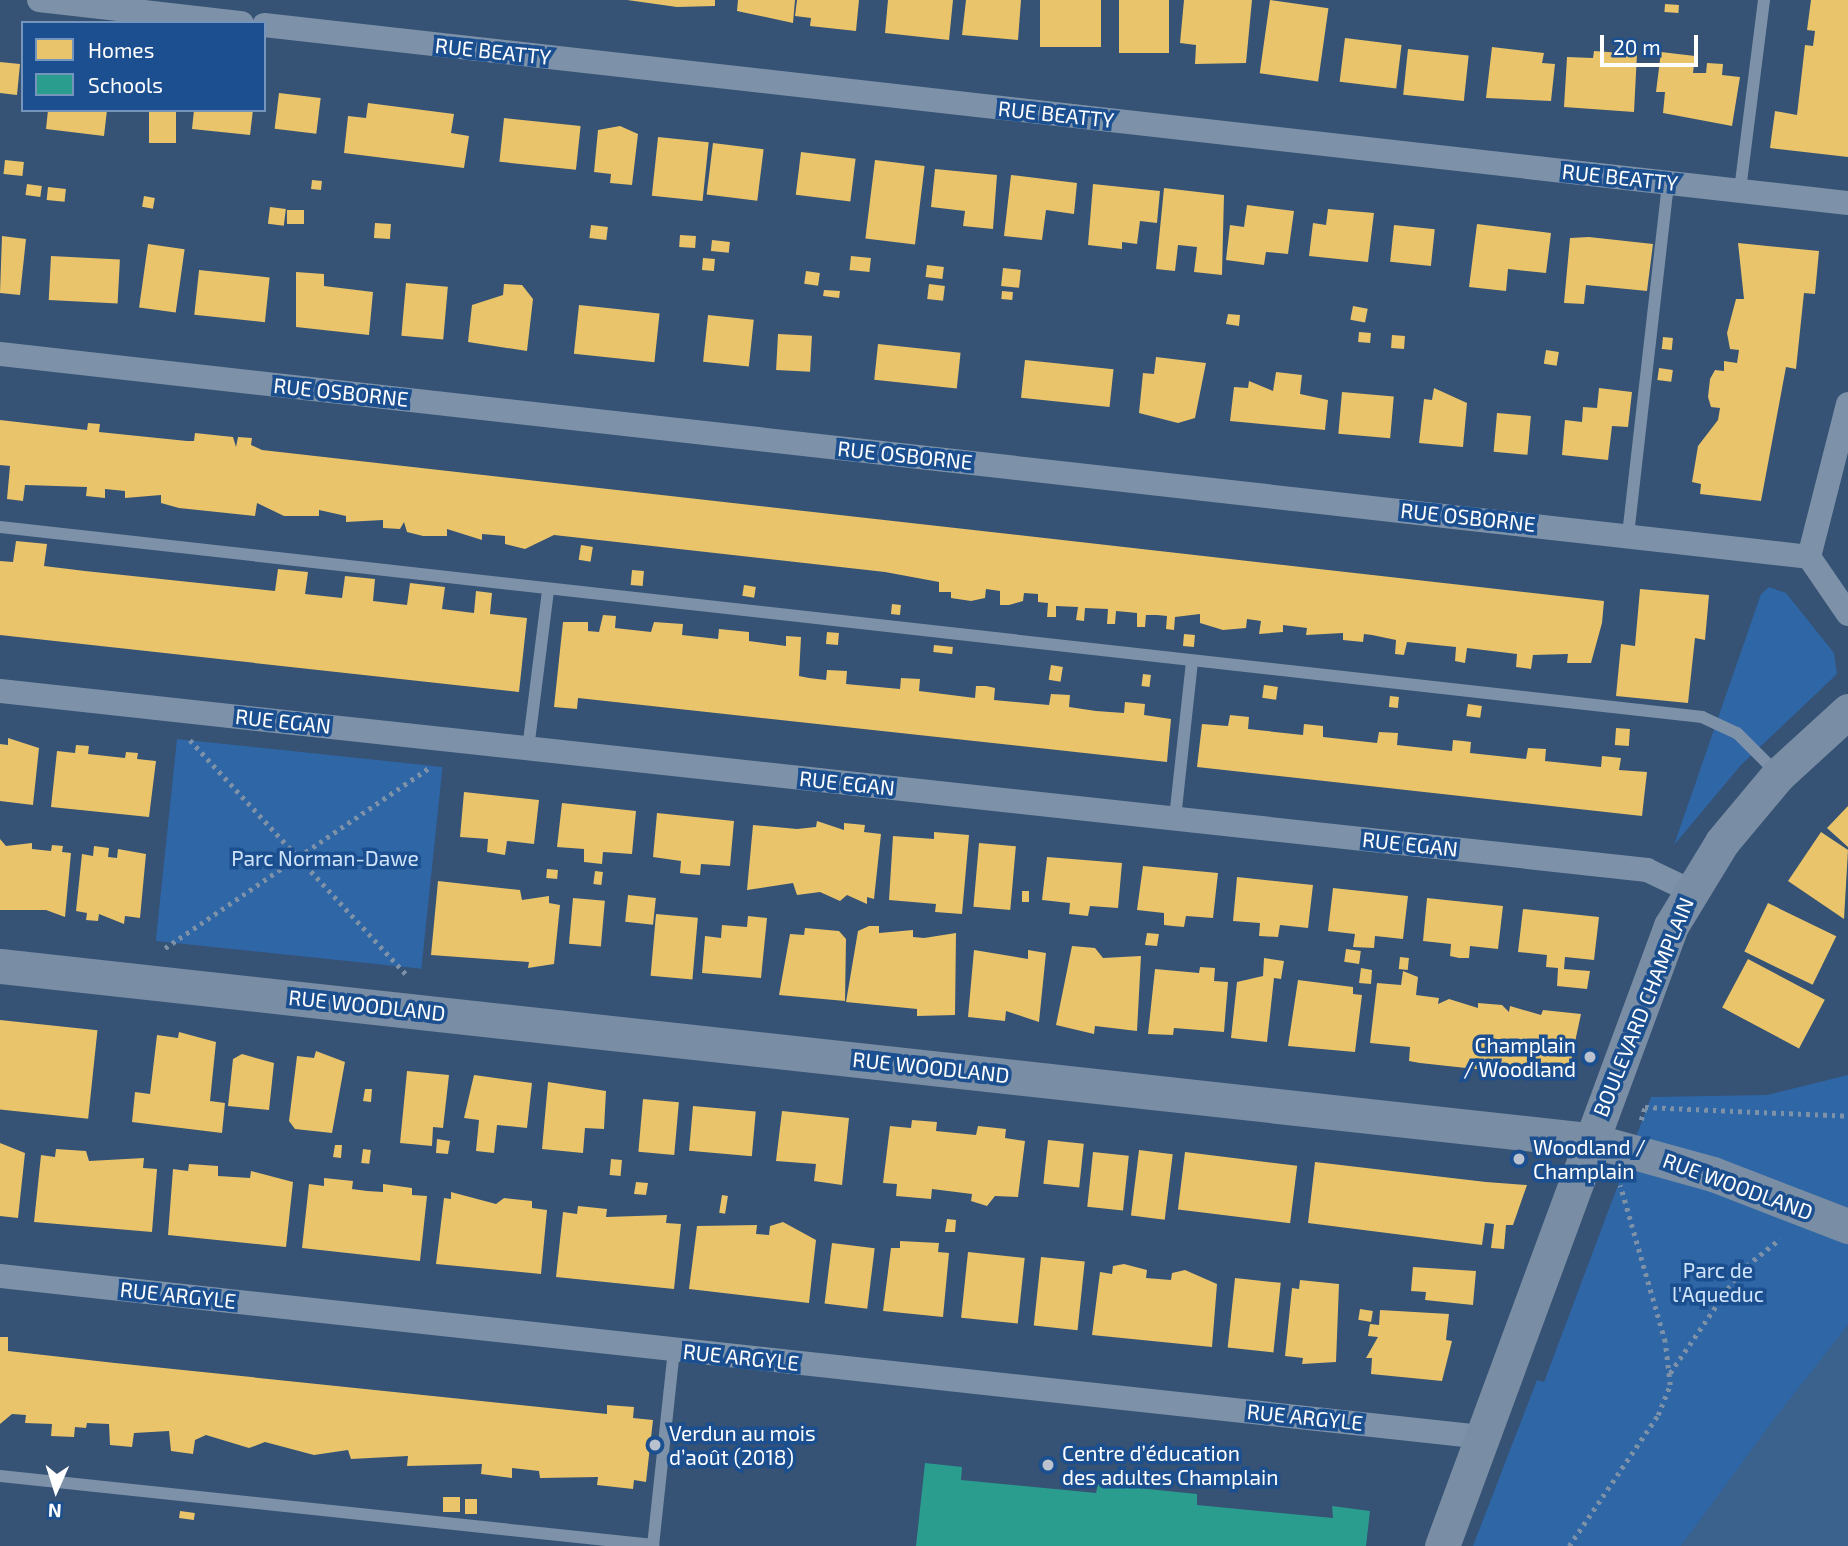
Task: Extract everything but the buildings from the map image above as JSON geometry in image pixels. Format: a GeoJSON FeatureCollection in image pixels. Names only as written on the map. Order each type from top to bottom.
{"type":"FeatureCollection","features":[{"type":"Feature","properties":{"kind":"street"},"geometry":{"type":"LineString","coordinates":[[39,0],[224,21]]}},
{"type":"Feature","properties":{"kind":"street","name":"RUE BEATTY"},"geometry":{"type":"LineString","coordinates":[[266,25],[1848,203]]}},
{"type":"Feature","properties":{"kind":"street","name":"RUE OSBORNE"},"geometry":{"type":"LineString","coordinates":[[0,354],[1809,557]]}},
{"type":"Feature","properties":{"kind":"street"},"geometry":{"type":"LineString","coordinates":[[1848,404],[1809,557],[1848,614]]}},
{"type":"Feature","properties":{"kind":"street","name":"RUE EGAN"},"geometry":{"type":"LineString","coordinates":[[0,691],[1647,870],[1689,890]]}},
{"type":"Feature","properties":{"kind":"street","name":"BOULEVARD CHAMPLAIN"},"geometry":{"type":"LineString","coordinates":[[1442,1546],[1590,1140],[1689,890],[1778,775],[1848,711]]}},
{"type":"Feature","properties":{"kind":"street","name":"RUE WOODLAND"},"geometry":{"type":"LineString","coordinates":[[0,966],[1590,1140],[1749,1186],[1848,1226]]}},
{"type":"Feature","properties":{"kind":"street","name":"RUE ARGYLE"},"geometry":{"type":"LineString","coordinates":[[0,1276],[1483,1437]]}},
{"type":"Feature","properties":{"kind":"lane"},"geometry":{"type":"LineString","coordinates":[[1740,190],[1764,0]]}},
{"type":"Feature","properties":{"kind":"lane"},"geometry":{"type":"LineString","coordinates":[[1628,535],[1668,183]]}},
{"type":"Feature","properties":{"kind":"lane"},"geometry":{"type":"LineString","coordinates":[[0,527],[1702,717],[1737,733],[1778,775]]}},
{"type":"Feature","properties":{"kind":"lane"},"geometry":{"type":"LineString","coordinates":[[528,749],[548,590]]}},
{"type":"Feature","properties":{"kind":"lane"},"geometry":{"type":"LineString","coordinates":[[1175,818],[1192,661]]}},
{"type":"Feature","properties":{"kind":"lane"},"geometry":{"type":"LineString","coordinates":[[0,1476],[653,1546],[674,1349]]}},
{"type":"Feature","properties":{"kind":"path"},"geometry":{"type":"LineString","coordinates":[[190,736],[302,855],[407,975]]}},
{"type":"Feature","properties":{"kind":"path"},"geometry":{"type":"LineString","coordinates":[[164,948],[435,764]]}},
{"type":"Feature","properties":{"kind":"path"},"geometry":{"type":"LineString","coordinates":[[1645,1107],[1848,1116]]}},
{"type":"Feature","properties":{"kind":"path"},"geometry":{"type":"LineString","coordinates":[[1620,1183],[1670,1373]]}},
{"type":"Feature","properties":{"kind":"path"},"geometry":{"type":"LineString","coordinates":[[1569,1546],[1658,1415],[1670,1373],[1740,1271],[1780,1240]]}},
{"type":"Feature","properties":{"kind":"green space"},"geometry":{"type":"Polygon","coordinates":[[[1769,587],[1786,593],[1834,653],[1837,674],[1741,765],[1674,845],[1761,594],[1769,587]]]}},
{"type":"Feature","properties":{"kind":"green space","name":"Parc Norman-Dawe"},"geometry":{"type":"Polygon","coordinates":[[[177,739],[443,767],[421,969],[156,941],[177,739]]]}},
{"type":"Feature","properties":{"kind":"green space","name":"Parc de l'Aqueduc"},"geometry":{"type":"Polygon","coordinates":[[[1848,1075],[1848,1325],[1681,1546],[1473,1546],[1537,1380],[1544,1382],[1651,1097],[1767,1095],[1848,1075]]]}},
{"type":"Feature","properties":{"kind":"shaded area"},"geometry":{"type":"Polygon","coordinates":[[[1848,1325],[1848,1546],[1681,1546],[1771,1423],[1848,1325]]]}},
{"type":"Feature","properties":{"kind":"place","name":"Champlain / Woodland"},"geometry":{"type":"Point","coordinates":[1590,1057]}},
{"type":"Feature","properties":{"kind":"place","name":"Woodland / Champlain"},"geometry":{"type":"Point","coordinates":[1519,1159]}},
{"type":"Feature","properties":{"kind":"place","name":"Verdun au mois d’août (2018)"},"geometry":{"type":"Point","coordinates":[655,1445]}},
{"type":"Feature","properties":{"kind":"place","name":"Centre d’éducation des adultes Champlain"},"geometry":{"type":"Point","coordinates":[1048,1465]}}]}
